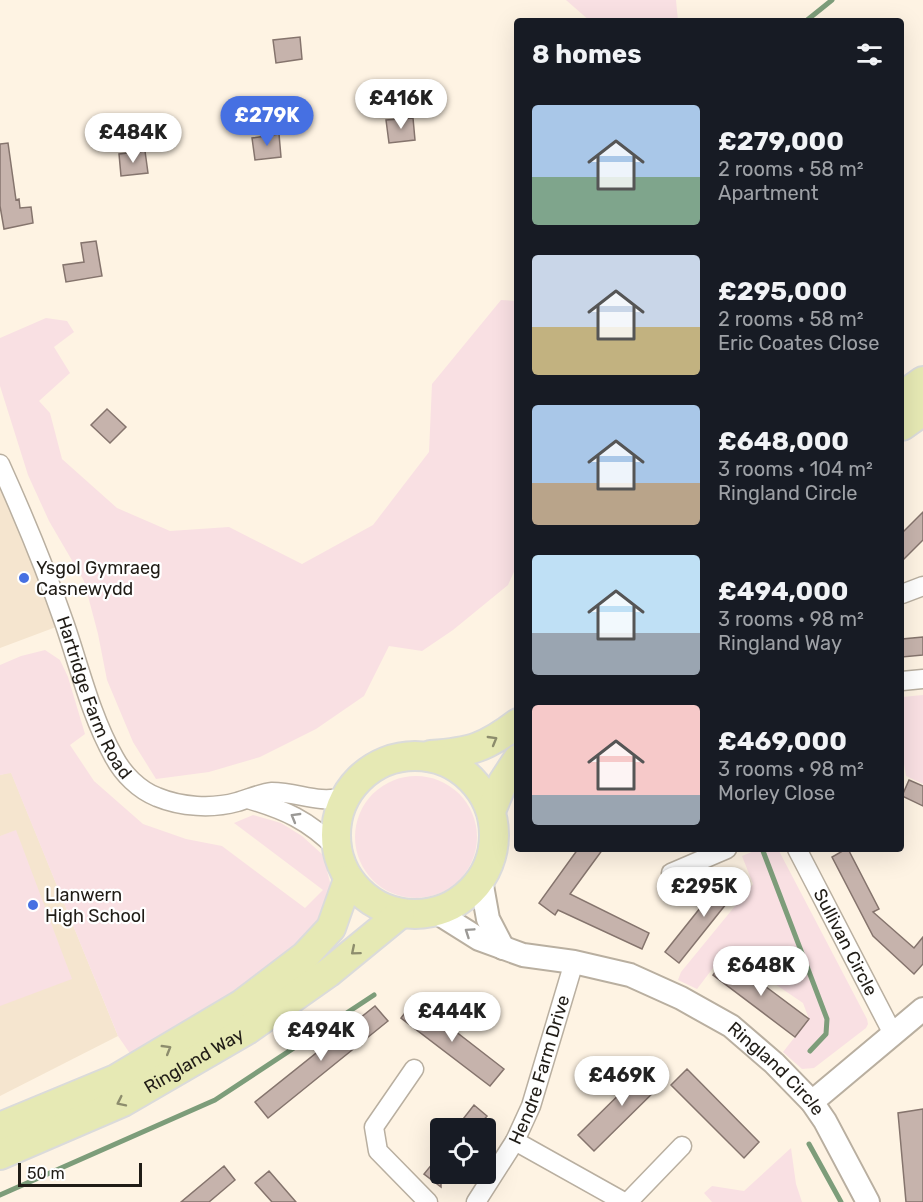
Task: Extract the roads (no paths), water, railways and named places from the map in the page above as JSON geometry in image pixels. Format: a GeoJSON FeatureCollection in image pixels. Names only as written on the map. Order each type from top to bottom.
{"type":"FeatureCollection","features":[{"type":"Feature","properties":{"kind":"main road"},"geometry":{"type":"LineString","coordinates":[[904,395],[923,381]]}},
{"type":"Feature","properties":{"kind":"main road"},"geometry":{"type":"LineString","coordinates":[[904,425],[923,411]]}},
{"type":"Feature","properties":{"kind":"main road"},"geometry":{"type":"LineString","coordinates":[[423,756],[445,761],[465,773],[481,790],[491,811],[495,835],[491,858],[481,880],[461,900],[436,912],[418,915],[399,914],[379,907],[362,895],[348,880],[340,864],[336,848],[336,822],[344,797],[358,778],[378,764],[400,757],[462,753],[482,746],[514,726]]}},
{"type":"Feature","properties":{"kind":"main road"},"geometry":{"type":"LineString","coordinates":[[491,811],[502,782],[514,765]]}},
{"type":"Feature","properties":{"kind":"main road","name":"Ringland Way"},"geometry":{"type":"LineString","coordinates":[[0,1127],[116,1079],[242,1004],[305,956],[332,928],[348,880]]}},
{"type":"Feature","properties":{"kind":"main road","name":"Ringland Way"},"geometry":{"type":"LineString","coordinates":[[0,1155],[123,1102],[247,1030],[328,973],[399,914]]}},
{"type":"Feature","properties":{"kind":"street","name":"Hartridge Farm Road"},"geometry":{"type":"LineString","coordinates":[[0,464],[42,559],[98,723],[115,760],[134,783],[156,797],[188,805],[215,806],[271,792],[311,799],[334,800],[344,797]]}},
{"type":"Feature","properties":{"kind":"street"},"geometry":{"type":"LineString","coordinates":[[904,593],[923,586]]}},
{"type":"Feature","properties":{"kind":"street"},"geometry":{"type":"LineString","coordinates":[[904,681],[923,679]]}},
{"type":"Feature","properties":{"kind":"street","name":"Hartridge Farm Road"},"geometry":{"type":"LineString","coordinates":[[248,799],[280,808],[299,818],[321,833],[336,848]]}},
{"type":"Feature","properties":{"kind":"street"},"geometry":{"type":"LineString","coordinates":[[671,873],[720,852]]}},
{"type":"Feature","properties":{"kind":"street","name":"Sullivan Circle"},"geometry":{"type":"LineString","coordinates":[[799,852],[893,1034]]}},
{"type":"Feature","properties":{"kind":"street"},"geometry":{"type":"LineString","coordinates":[[481,880],[488,919],[503,948]]}},
{"type":"Feature","properties":{"kind":"street","name":"Ringland Circle"},"geometry":{"type":"LineString","coordinates":[[436,912],[479,939],[523,955],[574,962],[630,975],[681,998],[731,1026],[774,1063],[812,1102],[825,1121],[868,1202]]}},
{"type":"Feature","properties":{"kind":"street","name":"Hendre Farm Drive"},"geometry":{"type":"LineString","coordinates":[[476,1202],[515,1141],[531,1106],[574,962]]}},
{"type":"Feature","properties":{"kind":"street"},"geometry":{"type":"LineString","coordinates":[[812,1102],[923,1009]]}},
{"type":"Feature","properties":{"kind":"street"},"geometry":{"type":"LineString","coordinates":[[414,1069],[374,1127],[378,1151],[428,1202]]}},
{"type":"Feature","properties":{"kind":"street"},"geometry":{"type":"LineString","coordinates":[[515,1141],[626,1202],[682,1146]]}},
{"type":"Feature","properties":{"kind":"waterway"},"geometry":{"type":"LineString","coordinates":[[810,18],[832,0]]}},
{"type":"Feature","properties":{"kind":"waterway"},"geometry":{"type":"LineString","coordinates":[[763,852],[827,1019],[826,1034],[810,1051]]}},
{"type":"Feature","properties":{"kind":"waterway"},"geometry":{"type":"LineString","coordinates":[[0,1195],[215,1100],[374,995]]}},
{"type":"Feature","properties":{"kind":"waterway"},"geometry":{"type":"LineString","coordinates":[[809,1144],[841,1202]]}},
{"type":"Feature","properties":{"kind":"place","name":"Ysgol Gymraeg Casnewydd"},"geometry":{"type":"Point","coordinates":[24,578]}},
{"type":"Feature","properties":{"kind":"place","name":"Llanwern High School"},"geometry":{"type":"Point","coordinates":[33,905]}}]}
